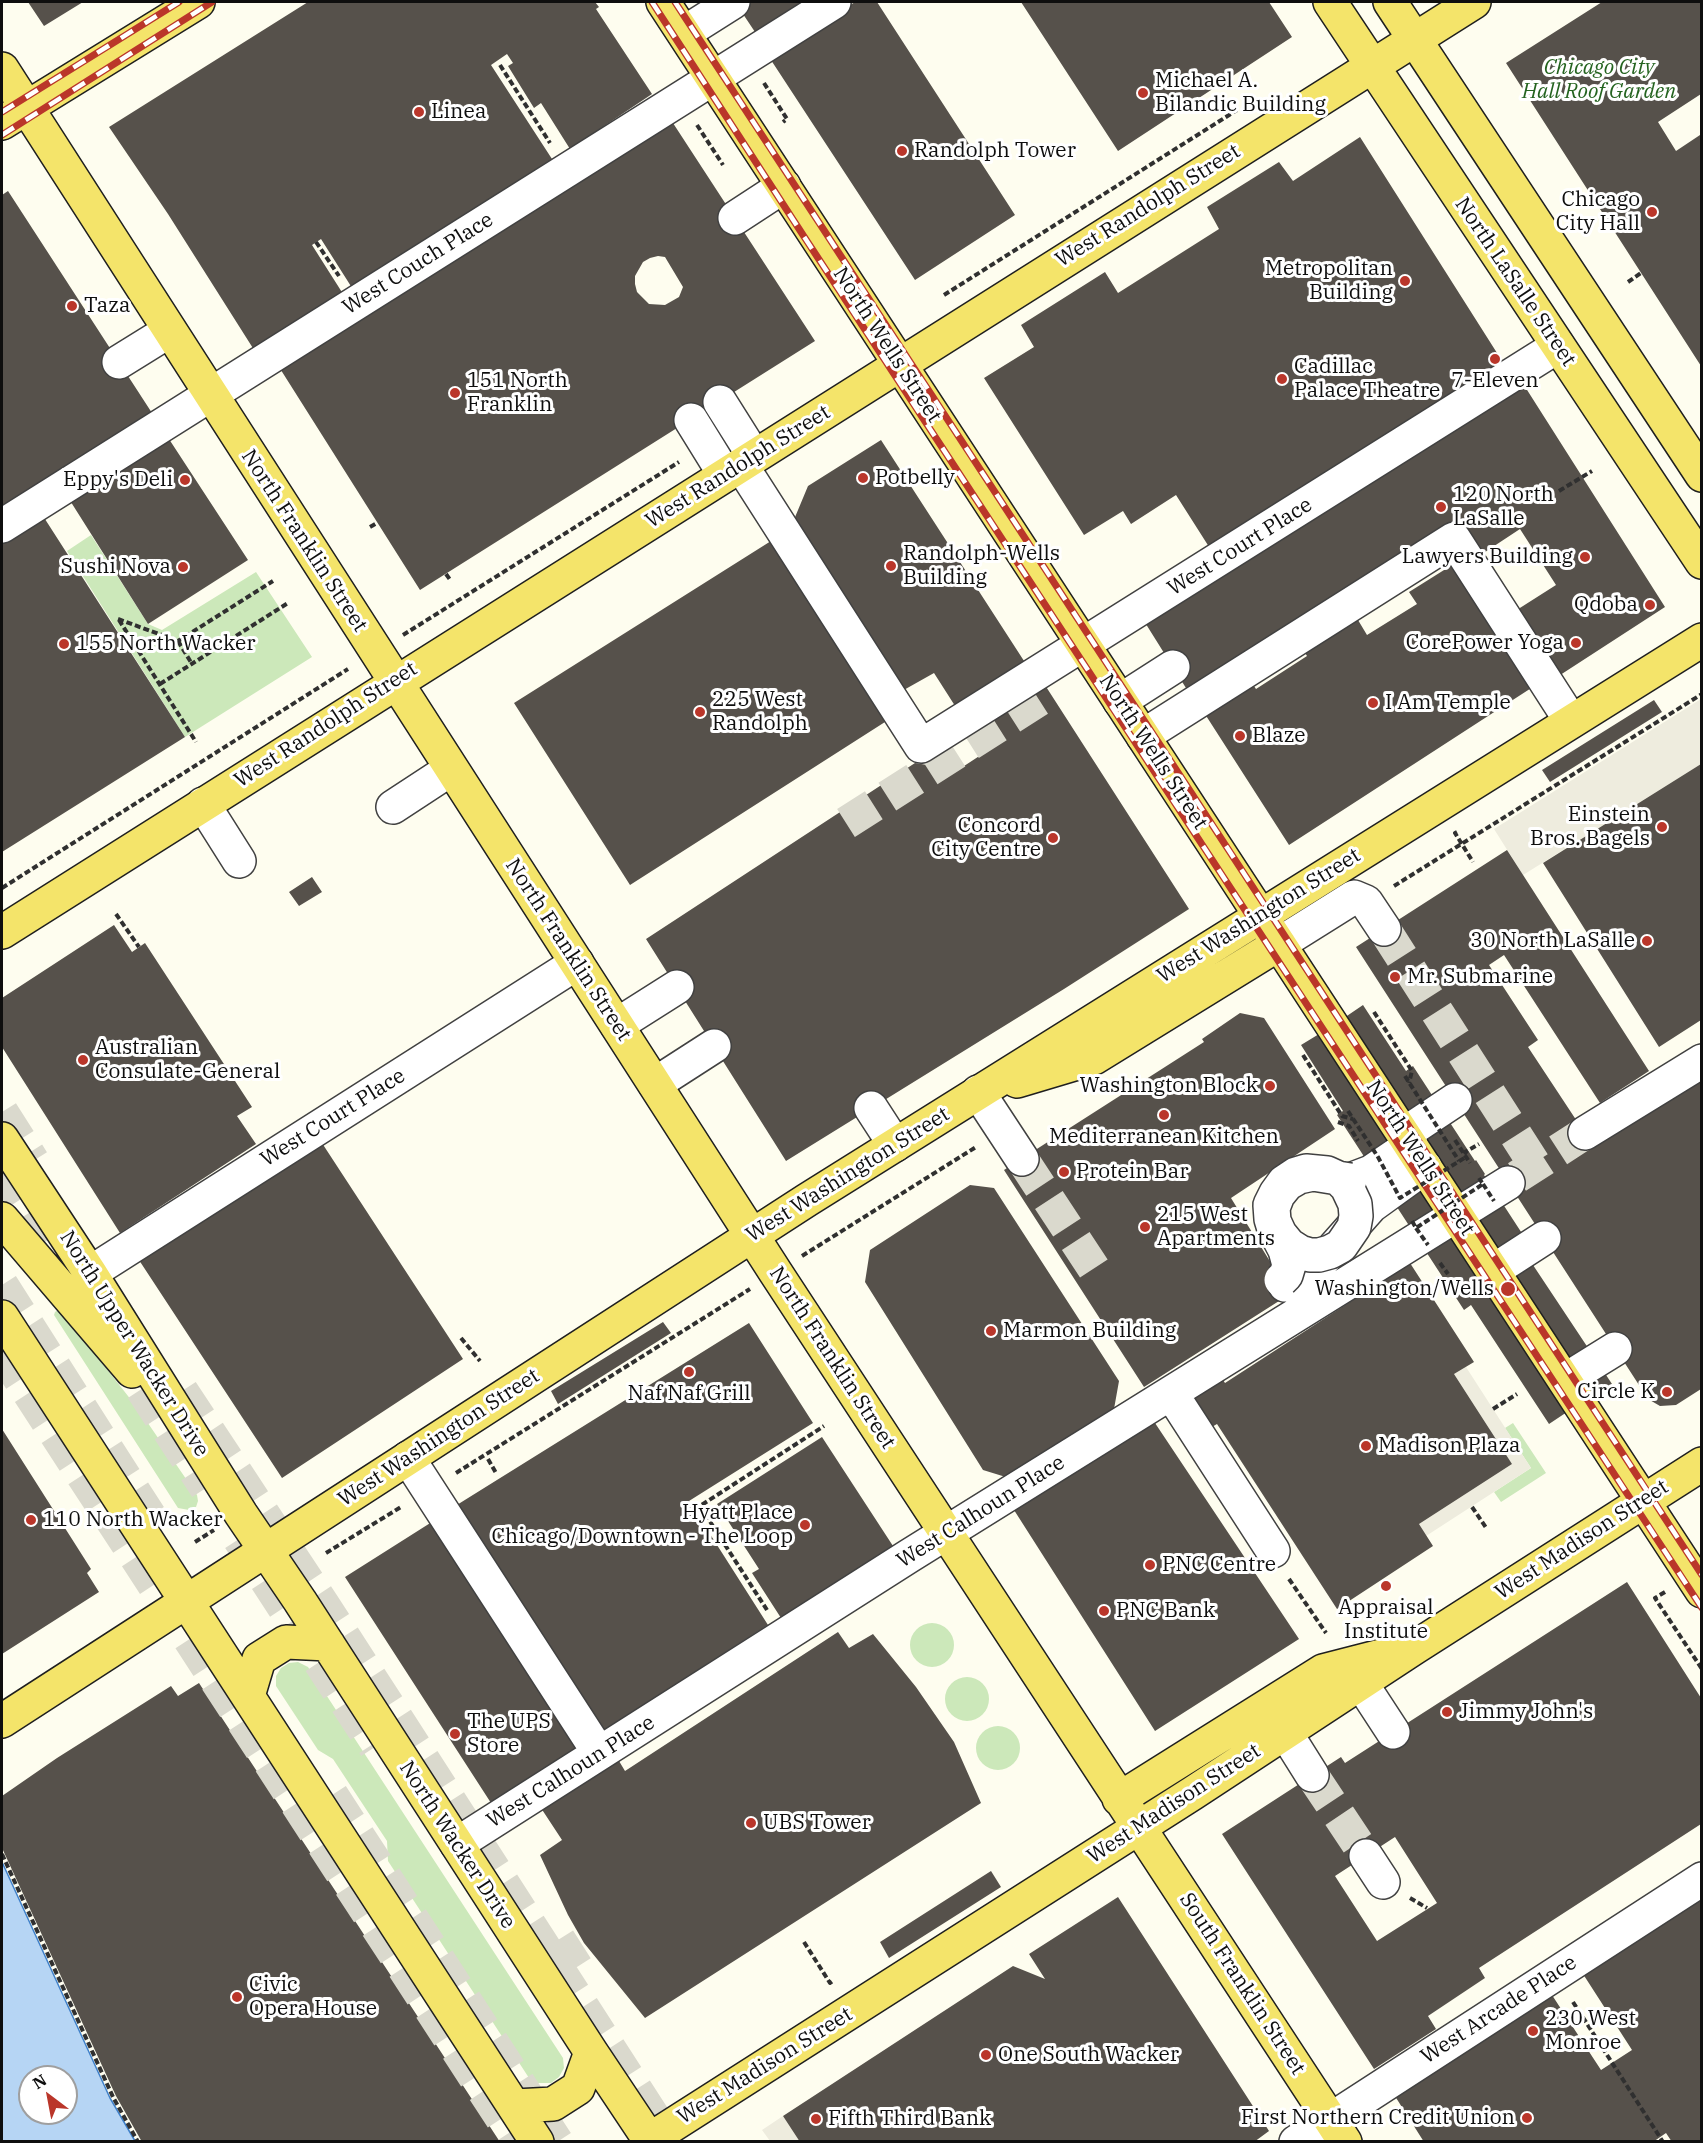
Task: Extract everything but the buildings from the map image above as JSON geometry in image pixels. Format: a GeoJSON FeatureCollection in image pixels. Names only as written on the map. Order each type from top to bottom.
{"type":"FeatureCollection","features":[{"type":"Feature","properties":{"kind":"main road"},"geometry":{"type":"LineString","coordinates":[[14,116],[198,2]]}},
{"type":"Feature","properties":{"kind":"main road","name":"North Wells Street"},"geometry":{"type":"LineString","coordinates":[[663,2],[1565,1380],[1701,1592]]}},
{"type":"Feature","properties":{"kind":"main road","name":"North LaSalle Street"},"geometry":{"type":"LineString","coordinates":[[1330,2],[1701,562]]}},
{"type":"Feature","properties":{"kind":"main road"},"geometry":{"type":"LineString","coordinates":[[1390,2],[1701,475]]}},
{"type":"Feature","properties":{"kind":"main road","name":"West Randolph Street"},"geometry":{"type":"LineString","coordinates":[[2,932],[1474,2]]}},
{"type":"Feature","properties":{"kind":"main road","name":"North Franklin Street"},"geometry":{"type":"LineString","coordinates":[[2,69],[14,116],[169,331],[752,1235],[1138,1828]]}},
{"type":"Feature","properties":{"kind":"main road","name":"West Washington Street"},"geometry":{"type":"LineString","coordinates":[[2,1721],[752,1235],[1701,640]]}},
{"type":"Feature","properties":{"kind":"main road"},"geometry":{"type":"LineString","coordinates":[[978,1092],[1094,1058],[1279,944]]}},
{"type":"Feature","properties":{"kind":"main road","name":"North Upper Wacker Drive"},"geometry":{"type":"LineString","coordinates":[[2,1139],[266,1550]]}},
{"type":"Feature","properties":{"kind":"main road"},"geometry":{"type":"LineString","coordinates":[[2,1220],[204,1454]]}},
{"type":"Feature","properties":{"kind":"main road"},"geometry":{"type":"LineString","coordinates":[[2,1317],[537,2142]]}},
{"type":"Feature","properties":{"kind":"main road","name":"West Madison Street"},"geometry":{"type":"LineString","coordinates":[[649,2141],[1701,1464]]}},
{"type":"Feature","properties":{"kind":"main road","name":"North Wacker Drive"},"geometry":{"type":"LineString","coordinates":[[266,1550],[649,2141]]}},
{"type":"Feature","properties":{"kind":"main road"},"geometry":{"type":"LineString","coordinates":[[248,1696],[260,1659],[286,1642],[328,1644]]}},
{"type":"Feature","properties":{"kind":"main road"},"geometry":{"type":"LineString","coordinates":[[1119,1799],[1323,1671],[1414,1648]]}},
{"type":"Feature","properties":{"kind":"main road","name":"South Franklin Street"},"geometry":{"type":"LineString","coordinates":[[1138,1828],[1338,2130]]}},
{"type":"Feature","properties":{"kind":"main road"},"geometry":{"type":"LineString","coordinates":[[515,2106],[553,2104],[578,2088],[591,2052]]}},
{"type":"Feature","properties":{"kind":"lane"},"geometry":{"type":"LineString","coordinates":[[684,33],[733,2]]}},
{"type":"Feature","properties":{"kind":"lane","name":"West Couch Place"},"geometry":{"type":"LineString","coordinates":[[2,526],[834,2]]}},
{"type":"Feature","properties":{"kind":"lane"},"geometry":{"type":"LineString","coordinates":[[735,218],[784,186]]}},
{"type":"Feature","properties":{"kind":"lane"},"geometry":{"type":"LineString","coordinates":[[119,362],[169,331]]}},
{"type":"Feature","properties":{"kind":"lane","name":"West Court Place"},"geometry":{"type":"LineString","coordinates":[[740,465],[921,746],[1090,654],[1558,346]]}},
{"type":"Feature","properties":{"kind":"lane"},"geometry":{"type":"LineString","coordinates":[[720,402],[740,465]]}},
{"type":"Feature","properties":{"kind":"lane"},"geometry":{"type":"LineString","coordinates":[[691,420],[740,465]]}},
{"type":"Feature","properties":{"kind":"lane"},"geometry":{"type":"LineString","coordinates":[[1132,719],[1454,538],[1571,721]]}},
{"type":"Feature","properties":{"kind":"lane"},"geometry":{"type":"LineString","coordinates":[[1050,693],[1090,654]]}},
{"type":"Feature","properties":{"kind":"lane"},"geometry":{"type":"LineString","coordinates":[[1132,719],[1179,676]]}},
{"type":"Feature","properties":{"kind":"lane"},"geometry":{"type":"LineString","coordinates":[[393,807],[451,769]]}},
{"type":"Feature","properties":{"kind":"lane"},"geometry":{"type":"LineString","coordinates":[[203,804],[239,861]]}},
{"type":"Feature","properties":{"kind":"lane"},"geometry":{"type":"LineString","coordinates":[[1279,944],[1354,897],[1366,902],[1384,929]]}},
{"type":"Feature","properties":{"kind":"lane","name":"West Court Place"},"geometry":{"type":"LineString","coordinates":[[90,1273],[577,963]]}},
{"type":"Feature","properties":{"kind":"lane"},"geometry":{"type":"LineString","coordinates":[[617,1025],[677,987]]}},
{"type":"Feature","properties":{"kind":"lane"},"geometry":{"type":"LineString","coordinates":[[655,1084],[714,1046]]}},
{"type":"Feature","properties":{"kind":"lane"},"geometry":{"type":"LineString","coordinates":[[1585,1133],[1701,1061]]}},
{"type":"Feature","properties":{"kind":"lane"},"geometry":{"type":"LineString","coordinates":[[978,1092],[1022,1159]]}},
{"type":"Feature","properties":{"kind":"lane"},"geometry":{"type":"LineString","coordinates":[[1414,1149],[1371,1172],[1350,1180],[1341,1178],[1331,1177],[1322,1176],[1313,1174],[1287,1184],[1278,1195],[1274,1208],[1274,1221],[1280,1234],[1289,1245],[1300,1252],[1319,1255],[1330,1252],[1341,1246],[1354,1227],[1356,1216],[1355,1204],[1347,1187],[1338,1178],[1332,1175],[1327,1173],[1306,1171],[1284,1182],[1270,1205],[1274,1229],[1286,1250],[1289,1265],[1283,1282],[1310,1271],[1324,1259],[1371,1206],[1455,1100]]}},
{"type":"Feature","properties":{"kind":"lane"},"geometry":{"type":"LineString","coordinates":[[871,1108],[895,1145]]}},
{"type":"Feature","properties":{"kind":"lane","name":"West Calhoun Place"},"geometry":{"type":"LineString","coordinates":[[457,1844],[946,1533],[1457,1215],[1491,1187]]}},
{"type":"Feature","properties":{"kind":"lane"},"geometry":{"type":"LineString","coordinates":[[1493,1271],[1544,1238]]}},
{"type":"Feature","properties":{"kind":"lane"},"geometry":{"type":"LineString","coordinates":[[1565,1380],[1615,1348]]}},
{"type":"Feature","properties":{"kind":"lane"},"geometry":{"type":"LineString","coordinates":[[1171,1393],[1273,1551]]}},
{"type":"Feature","properties":{"kind":"lane"},"geometry":{"type":"LineString","coordinates":[[408,1458],[599,1753]]}},
{"type":"Feature","properties":{"kind":"lane"},"geometry":{"type":"LineString","coordinates":[[1361,1683],[1393,1732]]}},
{"type":"Feature","properties":{"kind":"lane"},"geometry":{"type":"LineString","coordinates":[[1285,1732],[1312,1775]]}},
{"type":"Feature","properties":{"kind":"lane","name":"West Arcade Place"},"geometry":{"type":"LineString","coordinates":[[1296,2142],[1338,2130],[1555,1974],[1701,1879]]}},
{"type":"Feature","properties":{"kind":"path"},"geometry":{"type":"LineString","coordinates":[[500,65],[566,170]]}},
{"type":"Feature","properties":{"kind":"path"},"geometry":{"type":"LineString","coordinates":[[763,81],[787,119],[783,122]]}},
{"type":"Feature","properties":{"kind":"path"},"geometry":{"type":"LineString","coordinates":[[696,124],[723,165]]}},
{"type":"Feature","properties":{"kind":"path"},"geometry":{"type":"LineString","coordinates":[[316,242],[356,303]]}},
{"type":"Feature","properties":{"kind":"path"},"geometry":{"type":"LineString","coordinates":[[1628,282],[1641,273]]}},
{"type":"Feature","properties":{"kind":"path"},"geometry":{"type":"LineString","coordinates":[[1559,491],[1592,471]]}},
{"type":"Feature","properties":{"kind":"path"},"geometry":{"type":"LineString","coordinates":[[370,527],[377,523]]}},
{"type":"Feature","properties":{"kind":"path"},"geometry":{"type":"LineString","coordinates":[[446,574],[451,581]]}},
{"type":"Feature","properties":{"kind":"path"},"geometry":{"type":"LineString","coordinates":[[178,641],[273,581]]}},
{"type":"Feature","properties":{"kind":"path"},"geometry":{"type":"LineString","coordinates":[[160,684],[288,603]]}},
{"type":"Feature","properties":{"kind":"path"},"geometry":{"type":"LineString","coordinates":[[192,664],[178,641],[118,619],[196,742]]}},
{"type":"Feature","properties":{"kind":"path"},"geometry":{"type":"LineString","coordinates":[[116,914],[139,948]]}},
{"type":"Feature","properties":{"kind":"path"},"geometry":{"type":"LineString","coordinates":[[1374,1012],[1412,1071],[1409,1083]]}},
{"type":"Feature","properties":{"kind":"path"},"geometry":{"type":"LineString","coordinates":[[1303,1055],[1342,1116],[1353,1119]]}},
{"type":"Feature","properties":{"kind":"path"},"geometry":{"type":"LineString","coordinates":[[1405,1076],[1459,1161]]}},
{"type":"Feature","properties":{"kind":"path"},"geometry":{"type":"LineString","coordinates":[[1348,1111],[1378,1157],[1400,1198],[1466,1157]]}},
{"type":"Feature","properties":{"kind":"path"},"geometry":{"type":"LineString","coordinates":[[1338,1122],[1349,1126]]}},
{"type":"Feature","properties":{"kind":"path"},"geometry":{"type":"LineString","coordinates":[[1460,1147],[1471,1163],[1465,1152],[1479,1143]]}},
{"type":"Feature","properties":{"kind":"path"},"geometry":{"type":"LineString","coordinates":[[1416,1228],[1491,1187]]}},
{"type":"Feature","properties":{"kind":"path"},"geometry":{"type":"LineString","coordinates":[[1412,1221],[1428,1245]]}},
{"type":"Feature","properties":{"kind":"path"},"geometry":{"type":"LineString","coordinates":[[324,1554],[725,1305]]}},
{"type":"Feature","properties":{"kind":"path"},"geometry":{"type":"LineString","coordinates":[[461,1338],[480,1361]]}},
{"type":"Feature","properties":{"kind":"path"},"geometry":{"type":"LineString","coordinates":[[1493,1409],[1517,1394]]}},
{"type":"Feature","properties":{"kind":"path"},"geometry":{"type":"LineString","coordinates":[[783,1636],[699,1506],[824,1426]]}},
{"type":"Feature","properties":{"kind":"path"},"geometry":{"type":"LineString","coordinates":[[488,1459],[496,1473]]}},
{"type":"Feature","properties":{"kind":"path"},"geometry":{"type":"LineString","coordinates":[[1472,1507],[1487,1529]]}},
{"type":"Feature","properties":{"kind":"path"},"geometry":{"type":"LineString","coordinates":[[195,1542],[219,1527]]}},
{"type":"Feature","properties":{"kind":"path"},"geometry":{"type":"LineString","coordinates":[[1666,1591],[1655,1598],[1701,1669]]}},
{"type":"Feature","properties":{"kind":"path"},"geometry":{"type":"LineString","coordinates":[[1310,1609],[1326,1633]]}},
{"type":"Feature","properties":{"kind":"path"},"geometry":{"type":"LineString","coordinates":[[2,1854],[112,2097],[138,2142]]}},
{"type":"Feature","properties":{"kind":"path"},"geometry":{"type":"LineString","coordinates":[[804,1941],[830,1983],[839,1977]]}},
{"type":"Feature","properties":{"kind":"path"},"geometry":{"type":"LineString","coordinates":[[1555,1974],[1663,2142]]}},
{"type":"Feature","properties":{"kind":"green space"},"geometry":{"type":"Polygon","coordinates":[[[91,535],[148,624],[162,630],[256,572],[312,657],[185,737],[67,551],[91,535]]]}},
{"type":"Feature","properties":{"kind":"green space"},"geometry":{"type":"Polygon","coordinates":[[[58,1310],[62,1312],[139,1410],[197,1495],[196,1507],[189,1510],[178,1508],[54,1315],[58,1310]]]}},
{"type":"Feature","properties":{"kind":"green space"},"geometry":{"type":"Polygon","coordinates":[[[1513,1423],[1546,1473],[1501,1502],[1494,1492],[1531,1468],[1505,1428],[1513,1423]]]}},
{"type":"Feature","properties":{"kind":"green space"},"geometry":{"type":"Polygon","coordinates":[[[932,1623],[941,1624],[948,1629],[953,1636],[953,1654],[948,1661],[941,1666],[932,1667],[923,1666],[916,1661],[911,1654],[910,1645],[911,1636],[916,1629],[923,1624],[932,1623]]]}},
{"type":"Feature","properties":{"kind":"green space"},"geometry":{"type":"Polygon","coordinates":[[[298,1662],[308,1667],[563,2058],[564,2068],[559,2077],[551,2083],[534,2083],[529,2078],[388,1861],[387,1841],[333,1759],[318,1750],[276,1686],[276,1676],[281,1668],[289,1663],[298,1662]]]}},
{"type":"Feature","properties":{"kind":"green space"},"geometry":{"type":"Polygon","coordinates":[[[967,1677],[976,1678],[983,1683],[988,1690],[988,1708],[983,1715],[976,1720],[967,1721],[958,1720],[951,1715],[946,1708],[945,1699],[946,1690],[951,1683],[958,1678],[967,1677]]]}},
{"type":"Feature","properties":{"kind":"green space"},"geometry":{"type":"Polygon","coordinates":[[[998,1726],[1007,1727],[1014,1732],[1019,1739],[1019,1757],[1014,1764],[1007,1769],[998,1770],[989,1769],[982,1764],[977,1757],[976,1748],[977,1739],[982,1732],[989,1727],[998,1726]]]}},
{"type":"Feature","properties":{"kind":"shaded area"},"geometry":{"type":"Polygon","coordinates":[[[1701,699],[1701,764],[1523,875],[1494,829],[1701,699]]]}},
{"type":"Feature","properties":{"kind":"shaded area"},"geometry":{"type":"Polygon","coordinates":[[[1466,1367],[1531,1468],[1426,1536],[1419,1524],[1512,1464],[1454,1374],[1466,1367]]]}},
{"type":"Feature","properties":{"kind":"shaded area"},"geometry":{"type":"Polygon","coordinates":[[[783,2116],[800,2141],[770,2141],[762,2130],[783,2116]]]}},
{"type":"Feature","properties":{"kind":"water"},"geometry":{"type":"Polygon","coordinates":[[[2,1862],[110,2098],[135,2141],[2,2141],[2,1862]]]}},
{"type":"Feature","properties":{"kind":"tunnel"},"geometry":{"type":"LineString","coordinates":[[846,823],[1050,693]]}},
{"type":"Feature","properties":{"kind":"tunnel"},"geometry":{"type":"LineString","coordinates":[[1384,929],[1535,1165]]}},
{"type":"Feature","properties":{"kind":"tunnel"},"geometry":{"type":"LineString","coordinates":[[2,1112],[33,1161]]}},
{"type":"Feature","properties":{"kind":"tunnel"},"geometry":{"type":"LineString","coordinates":[[1517,1177],[1585,1133]]}},
{"type":"Feature","properties":{"kind":"tunnel"},"geometry":{"type":"LineString","coordinates":[[1022,1159],[1102,1281]]}},
{"type":"Feature","properties":{"kind":"tunnel"},"geometry":{"type":"LineString","coordinates":[[2,1172],[80,1294]]}},
{"type":"Feature","properties":{"kind":"tunnel"},"geometry":{"type":"LineString","coordinates":[[2,1285],[150,1516]]}},
{"type":"Feature","properties":{"kind":"tunnel"},"geometry":{"type":"LineString","coordinates":[[115,1348],[206,1488]]}},
{"type":"Feature","properties":{"kind":"tunnel"},"geometry":{"type":"LineString","coordinates":[[2,1352],[517,2142]]}},
{"type":"Feature","properties":{"kind":"tunnel"},"geometry":{"type":"LineString","coordinates":[[182,1391],[323,1604],[659,2125]]}},
{"type":"Feature","properties":{"kind":"tunnel"},"geometry":{"type":"LineString","coordinates":[[239,1539],[375,1747]]}},
{"type":"Feature","properties":{"kind":"tunnel"},"geometry":{"type":"LineString","coordinates":[[1312,1775],[1366,1856]]}},
{"type":"Feature","properties":{"kind":"tunnel"},"geometry":{"type":"LineString","coordinates":[[332,1795],[557,2142]]}},
{"type":"Feature","properties":{"kind":"tunnel"},"geometry":{"type":"LineString","coordinates":[[554,1962],[584,1943]]}},
{"type":"Feature","properties":{"kind":"railway"},"geometry":{"type":"LineString","coordinates":[[2,112],[179,2]]}},
{"type":"Feature","properties":{"kind":"railway"},"geometry":{"type":"LineString","coordinates":[[2,135],[212,2]]}},
{"type":"Feature","properties":{"kind":"railway"},"geometry":{"type":"LineString","coordinates":[[652,2],[1702,1608]]}},
{"type":"Feature","properties":{"kind":"railway"},"geometry":{"type":"LineString","coordinates":[[675,2],[1702,1575]]}},
{"type":"Feature","properties":{"kind":"place","name":"Michael A. Bilandic Building"},"geometry":{"type":"Point","coordinates":[1143,93]}},
{"type":"Feature","properties":{"kind":"place","name":"Linea"},"geometry":{"type":"Point","coordinates":[419,112]}},
{"type":"Feature","properties":{"kind":"place","name":"Randolph Tower"},"geometry":{"type":"Point","coordinates":[902,151]}},
{"type":"Feature","properties":{"kind":"place","name":"Chicago City Hall"},"geometry":{"type":"Point","coordinates":[1652,212]}},
{"type":"Feature","properties":{"kind":"place","name":"Metropolitan Building"},"geometry":{"type":"Point","coordinates":[1405,281]}},
{"type":"Feature","properties":{"kind":"place","name":"Taza"},"geometry":{"type":"Point","coordinates":[72,306]}},
{"type":"Feature","properties":{"kind":"place","name":"7-Eleven"},"geometry":{"type":"Point","coordinates":[1495,359]}},
{"type":"Feature","properties":{"kind":"place","name":"Cadillac Palace Theatre"},"geometry":{"type":"Point","coordinates":[1282,379]}},
{"type":"Feature","properties":{"kind":"place","name":"151 North Franklin"},"geometry":{"type":"Point","coordinates":[455,393]}},
{"type":"Feature","properties":{"kind":"place","name":"Potbelly"},"geometry":{"type":"Point","coordinates":[863,478]}},
{"type":"Feature","properties":{"kind":"place","name":"Eppy's Deli"},"geometry":{"type":"Point","coordinates":[185,480]}},
{"type":"Feature","properties":{"kind":"place","name":"120 North LaSalle"},"geometry":{"type":"Point","coordinates":[1441,507]}},
{"type":"Feature","properties":{"kind":"place","name":"Lawyers Building"},"geometry":{"type":"Point","coordinates":[1585,557]}},
{"type":"Feature","properties":{"kind":"place","name":"Randolph-Wells Building"},"geometry":{"type":"Point","coordinates":[891,566]}},
{"type":"Feature","properties":{"kind":"place","name":"Sushi Nova"},"geometry":{"type":"Point","coordinates":[183,567]}},
{"type":"Feature","properties":{"kind":"place","name":"Qdoba"},"geometry":{"type":"Point","coordinates":[1650,605]}},
{"type":"Feature","properties":{"kind":"place","name":"CorePower Yoga"},"geometry":{"type":"Point","coordinates":[1576,643]}},
{"type":"Feature","properties":{"kind":"place","name":"155 North Wacker"},"geometry":{"type":"Point","coordinates":[64,644]}},
{"type":"Feature","properties":{"kind":"place","name":"I Am Temple"},"geometry":{"type":"Point","coordinates":[1373,703]}},
{"type":"Feature","properties":{"kind":"place","name":"225 West Randolph"},"geometry":{"type":"Point","coordinates":[700,712]}},
{"type":"Feature","properties":{"kind":"place","name":"Blaze"},"geometry":{"type":"Point","coordinates":[1240,736]}},
{"type":"Feature","properties":{"kind":"place","name":"Einstein Bros. Bagels"},"geometry":{"type":"Point","coordinates":[1662,827]}},
{"type":"Feature","properties":{"kind":"place","name":"Concord City Centre"},"geometry":{"type":"Point","coordinates":[1053,838]}},
{"type":"Feature","properties":{"kind":"place","name":"30 North LaSalle"},"geometry":{"type":"Point","coordinates":[1647,941]}},
{"type":"Feature","properties":{"kind":"place","name":"Mr. Submarine"},"geometry":{"type":"Point","coordinates":[1395,977]}},
{"type":"Feature","properties":{"kind":"place","name":"Australian Consulate-General"},"geometry":{"type":"Point","coordinates":[83,1060]}},
{"type":"Feature","properties":{"kind":"place","name":"Washington Block"},"geometry":{"type":"Point","coordinates":[1270,1086]}},
{"type":"Feature","properties":{"kind":"place","name":"Mediterranean Kitchen"},"geometry":{"type":"Point","coordinates":[1164,1115]}},
{"type":"Feature","properties":{"kind":"place","name":"Protein Bar"},"geometry":{"type":"Point","coordinates":[1064,1172]}},
{"type":"Feature","properties":{"kind":"place","name":"215 West Apartments"},"geometry":{"type":"Point","coordinates":[1145,1227]}},
{"type":"Feature","properties":{"kind":"place","name":"Washington/Wells"},"geometry":{"type":"Point","coordinates":[1508,1289]}},
{"type":"Feature","properties":{"kind":"place","name":"Marmon Building"},"geometry":{"type":"Point","coordinates":[991,1331]}},
{"type":"Feature","properties":{"kind":"place","name":"Naf Naf Grill"},"geometry":{"type":"Point","coordinates":[689,1372]}},
{"type":"Feature","properties":{"kind":"place","name":"Circle K"},"geometry":{"type":"Point","coordinates":[1667,1392]}},
{"type":"Feature","properties":{"kind":"place","name":"Madison Plaza"},"geometry":{"type":"Point","coordinates":[1366,1446]}},
{"type":"Feature","properties":{"kind":"place","name":"110 North Wacker"},"geometry":{"type":"Point","coordinates":[31,1520]}},
{"type":"Feature","properties":{"kind":"place","name":"Hyatt Place Chicago/Downtown - The Loop"},"geometry":{"type":"Point","coordinates":[805,1525]}},
{"type":"Feature","properties":{"kind":"place","name":"PNC Centre"},"geometry":{"type":"Point","coordinates":[1150,1565]}},
{"type":"Feature","properties":{"kind":"place","name":"Appraisal Institute"},"geometry":{"type":"Point","coordinates":[1386,1586]}},
{"type":"Feature","properties":{"kind":"place","name":"PNC Bank"},"geometry":{"type":"Point","coordinates":[1104,1611]}},
{"type":"Feature","properties":{"kind":"place","name":"Jimmy John's"},"geometry":{"type":"Point","coordinates":[1447,1712]}},
{"type":"Feature","properties":{"kind":"place","name":"The UPS Store"},"geometry":{"type":"Point","coordinates":[455,1734]}},
{"type":"Feature","properties":{"kind":"place","name":"UBS Tower"},"geometry":{"type":"Point","coordinates":[751,1823]}},
{"type":"Feature","properties":{"kind":"place","name":"Civic Opera House"},"geometry":{"type":"Point","coordinates":[237,1997]}},
{"type":"Feature","properties":{"kind":"place","name":"230 West Monroe"},"geometry":{"type":"Point","coordinates":[1533,2031]}},
{"type":"Feature","properties":{"kind":"place","name":"One South Wacker"},"geometry":{"type":"Point","coordinates":[986,2055]}},
{"type":"Feature","properties":{"kind":"place","name":"First Northern Credit Union"},"geometry":{"type":"Point","coordinates":[1527,2118]}},
{"type":"Feature","properties":{"kind":"place","name":"Fifth Third Bank"},"geometry":{"type":"Point","coordinates":[816,2119]}},
{"type":"Feature","properties":{"kind":"park label","name":"Chicago City Hall Roof Garden"},"geometry":{"type":"Point","coordinates":[1599,80]}}]}
